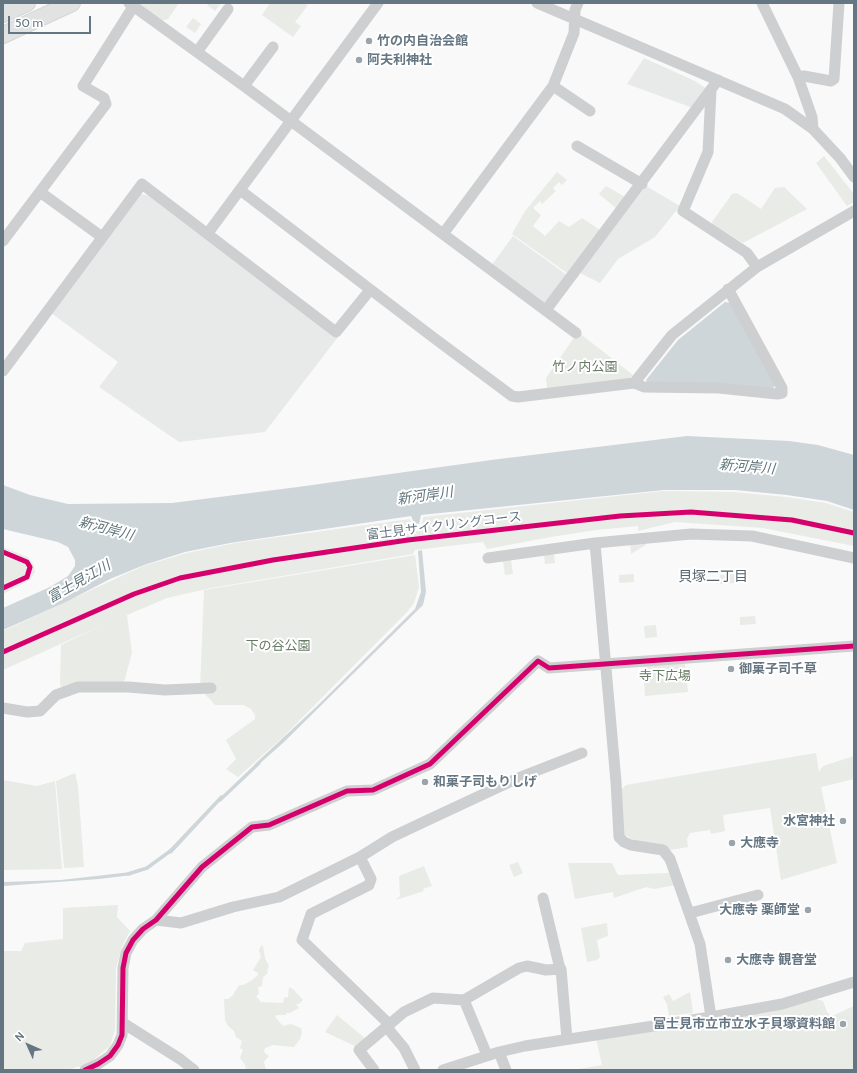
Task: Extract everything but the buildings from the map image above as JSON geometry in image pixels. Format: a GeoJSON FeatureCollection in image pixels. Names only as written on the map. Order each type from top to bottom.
{"type":"FeatureCollection","features":[{"type":"Feature","properties":{"kind":"highway"},"geometry":{"type":"LineString","coordinates":[[3,14],[28,3]]}},
{"type":"Feature","properties":{"kind":"highway"},"geometry":{"type":"LineString","coordinates":[[3,36],[72,3]]}},
{"type":"Feature","properties":{"kind":"street"},"geometry":{"type":"LineString","coordinates":[[208,233],[378,3]]}},
{"type":"Feature","properties":{"kind":"street"},"geometry":{"type":"LineString","coordinates":[[537,3],[785,109],[813,129],[840,158],[854,178]]}},
{"type":"Feature","properties":{"kind":"street"},"geometry":{"type":"LineString","coordinates":[[443,234],[553,86],[574,33],[578,3]]}},
{"type":"Feature","properties":{"kind":"street"},"geometry":{"type":"LineString","coordinates":[[762,3],[798,77],[812,117],[813,129]]}},
{"type":"Feature","properties":{"kind":"street"},"geometry":{"type":"LineString","coordinates":[[798,77],[804,76],[831,81],[834,79],[839,3]]}},
{"type":"Feature","properties":{"kind":"street"},"geometry":{"type":"LineString","coordinates":[[3,241],[106,104],[104,98],[83,86],[131,5],[244,86],[576,333]]}},
{"type":"Feature","properties":{"kind":"street"},"geometry":{"type":"LineString","coordinates":[[197,52],[228,9]]}},
{"type":"Feature","properties":{"kind":"street"},"geometry":{"type":"LineString","coordinates":[[244,86],[273,47]]}},
{"type":"Feature","properties":{"kind":"street"},"geometry":{"type":"LineString","coordinates":[[546,310],[642,184],[718,80]]}},
{"type":"Feature","properties":{"kind":"street"},"geometry":{"type":"LineString","coordinates":[[553,86],[590,110]]}},
{"type":"Feature","properties":{"kind":"street"},"geometry":{"type":"LineString","coordinates":[[711,91],[708,152],[683,211],[747,253],[757,267]]}},
{"type":"Feature","properties":{"kind":"street"},"geometry":{"type":"LineString","coordinates":[[577,146],[642,184]]}},
{"type":"Feature","properties":{"kind":"street"},"geometry":{"type":"LineString","coordinates":[[3,371],[142,184],[336,332],[370,290]]}},
{"type":"Feature","properties":{"kind":"street"},"geometry":{"type":"LineString","coordinates":[[240,190],[370,290],[512,396],[518,397],[634,383],[644,387],[719,388],[777,394],[782,393],[782,388],[728,289]]}},
{"type":"Feature","properties":{"kind":"street"},"geometry":{"type":"LineString","coordinates":[[40,192],[102,237]]}},
{"type":"Feature","properties":{"kind":"street"},"geometry":{"type":"LineString","coordinates":[[634,383],[672,335],[728,289],[757,267],[854,211]]}},
{"type":"Feature","properties":{"kind":"street"},"geometry":{"type":"LineString","coordinates":[[488,558],[673,534],[752,536],[854,558]]}},
{"type":"Feature","properties":{"kind":"street"},"geometry":{"type":"LineString","coordinates":[[595,543],[616,782],[617,827],[619,836],[624,842],[631,845],[658,848],[667,854],[690,913],[701,951],[711,1017]]}},
{"type":"Feature","properties":{"kind":"street"},"geometry":{"type":"LineString","coordinates":[[85,1070],[110,1056],[118,1045],[123,1023],[123,968],[126,953],[133,940],[143,929],[156,920],[202,867],[252,827],[269,825],[347,791],[373,790],[430,764],[538,661],[550,668],[854,646]]}},
{"type":"Feature","properties":{"kind":"street"},"geometry":{"type":"LineString","coordinates":[[3,708],[27,712],[40,711],[56,695],[78,687],[128,687],[165,690],[211,688]]}},
{"type":"Feature","properties":{"kind":"street"},"geometry":{"type":"LineString","coordinates":[[156,920],[181,924],[233,906],[279,897],[360,857],[392,837],[518,778],[582,753]]}},
{"type":"Feature","properties":{"kind":"street"},"geometry":{"type":"LineString","coordinates":[[360,857],[371,879],[369,885],[311,914],[302,940],[389,1024],[389,1030],[404,1048],[415,1070]]}},
{"type":"Feature","properties":{"kind":"street"},"geometry":{"type":"LineString","coordinates":[[690,913],[758,895]]}},
{"type":"Feature","properties":{"kind":"street"},"geometry":{"type":"LineString","coordinates":[[543,898],[561,969],[567,1039]]}},
{"type":"Feature","properties":{"kind":"street"},"geometry":{"type":"LineString","coordinates":[[374,1070],[359,1050],[404,1012],[433,998],[464,1000],[519,968],[527,966],[546,970],[560,969]]}},
{"type":"Feature","properties":{"kind":"street"},"geometry":{"type":"LineString","coordinates":[[443,1070],[499,1052],[567,1039],[711,1017],[782,1004],[854,982]]}},
{"type":"Feature","properties":{"kind":"street"},"geometry":{"type":"LineString","coordinates":[[464,1000],[487,1055]]}},
{"type":"Feature","properties":{"kind":"street"},"geometry":{"type":"LineString","coordinates":[[123,1023],[180,1059],[194,1070]]}},
{"type":"Feature","properties":{"kind":"street"},"geometry":{"type":"LineString","coordinates":[[499,1052],[506,1070]]}},
{"type":"Feature","properties":{"kind":"shaded area"},"geometry":{"type":"Polygon","coordinates":[[[644,58],[695,81],[707,89],[693,108],[627,84],[644,58]]]}},
{"type":"Feature","properties":{"kind":"shaded area"},"geometry":{"type":"Polygon","coordinates":[[[646,186],[680,206],[655,237],[618,259],[600,283],[580,273],[646,186]]]}},
{"type":"Feature","properties":{"kind":"shaded area"},"geometry":{"type":"Polygon","coordinates":[[[140,194],[150,196],[338,337],[265,432],[179,442],[99,387],[118,362],[51,313],[140,194]]]}},
{"type":"Feature","properties":{"kind":"shaded area"},"geometry":{"type":"Polygon","coordinates":[[[513,236],[567,275],[545,304],[491,266],[513,236]]]}},
{"type":"Feature","properties":{"kind":"green space"},"geometry":{"type":"Polygon","coordinates":[[[136,3],[179,3],[168,19],[161,21],[136,3]]]}},
{"type":"Feature","properties":{"kind":"green space"},"geometry":{"type":"Polygon","coordinates":[[[209,3],[221,3],[215,11],[207,5],[209,3]]]}},
{"type":"Feature","properties":{"kind":"green space"},"geometry":{"type":"Polygon","coordinates":[[[270,3],[303,3],[308,5],[295,22],[301,26],[293,37],[262,15],[270,3]]]}},
{"type":"Feature","properties":{"kind":"green space"},"geometry":{"type":"Polygon","coordinates":[[[193,18],[201,24],[195,33],[186,27],[193,18]]]}},
{"type":"Feature","properties":{"kind":"green space"},"geometry":{"type":"Polygon","coordinates":[[[824,156],[854,194],[854,202],[847,206],[816,163],[824,156]]]}},
{"type":"Feature","properties":{"kind":"green space"},"geometry":{"type":"Polygon","coordinates":[[[557,172],[567,180],[562,185],[559,182],[553,188],[556,191],[542,204],[540,201],[533,208],[541,215],[533,226],[545,236],[559,221],[569,227],[582,218],[600,230],[567,273],[512,234],[525,211],[557,172]]]}},
{"type":"Feature","properties":{"kind":"green space"},"geometry":{"type":"Polygon","coordinates":[[[606,186],[625,197],[616,208],[599,194],[606,186]]]}},
{"type":"Feature","properties":{"kind":"green space"},"geometry":{"type":"Polygon","coordinates":[[[784,187],[807,209],[743,243],[713,225],[712,222],[732,194],[737,193],[761,209],[775,188],[784,187]]]}},
{"type":"Feature","properties":{"kind":"green space","name":"竹ノ内公園"},"geometry":{"type":"Polygon","coordinates":[[[578,332],[633,375],[623,386],[548,395],[546,378],[578,332]]]}},
{"type":"Feature","properties":{"kind":"green space"},"geometry":{"type":"Polygon","coordinates":[[[663,491],[734,492],[786,497],[826,503],[854,512],[854,546],[763,528],[675,522],[638,531],[638,526],[596,530],[487,549],[483,542],[415,550],[413,554],[211,588],[167,598],[127,615],[132,653],[124,682],[62,688],[60,684],[61,645],[107,623],[3,670],[3,631],[143,566],[187,553],[235,543],[410,519],[414,531],[421,531],[423,517],[663,491]]]}},
{"type":"Feature","properties":{"kind":"green space"},"geometry":{"type":"Polygon","coordinates":[[[645,542],[646,545],[631,554],[630,543],[645,542]]]}},
{"type":"Feature","properties":{"kind":"green space"},"geometry":{"type":"Polygon","coordinates":[[[3,547],[28,557],[34,565],[35,572],[30,580],[3,594],[3,547]]]}},
{"type":"Feature","properties":{"kind":"green space"},"geometry":{"type":"Polygon","coordinates":[[[554,554],[555,563],[545,564],[544,555],[554,554]]]}},
{"type":"Feature","properties":{"kind":"green space","name":"下の谷公園"},"geometry":{"type":"Polygon","coordinates":[[[415,555],[419,587],[414,603],[408,611],[283,737],[238,777],[226,769],[236,759],[226,740],[255,719],[255,715],[251,709],[244,705],[215,705],[200,689],[204,590],[415,555]]]}},
{"type":"Feature","properties":{"kind":"green space"},"geometry":{"type":"Polygon","coordinates":[[[511,560],[513,574],[505,575],[503,561],[511,560]]]}},
{"type":"Feature","properties":{"kind":"green space"},"geometry":{"type":"Polygon","coordinates":[[[634,574],[634,582],[619,583],[619,575],[634,574]]]}},
{"type":"Feature","properties":{"kind":"green space"},"geometry":{"type":"Polygon","coordinates":[[[736,574],[736,583],[720,584],[720,575],[736,574]]]}},
{"type":"Feature","properties":{"kind":"green space"},"geometry":{"type":"Polygon","coordinates":[[[755,616],[756,624],[740,625],[740,617],[755,616]]]}},
{"type":"Feature","properties":{"kind":"green space"},"geometry":{"type":"Polygon","coordinates":[[[656,625],[657,637],[645,638],[644,626],[656,625]]]}},
{"type":"Feature","properties":{"kind":"green space","name":"寺下広場"},"geometry":{"type":"Polygon","coordinates":[[[684,656],[688,692],[645,696],[643,660],[684,656]]]}},
{"type":"Feature","properties":{"kind":"green space"},"geometry":{"type":"Polygon","coordinates":[[[816,753],[819,772],[823,766],[854,756],[854,779],[821,787],[837,863],[781,880],[770,808],[723,815],[725,831],[711,834],[710,830],[690,833],[687,839],[688,847],[671,850],[655,843],[635,841],[624,834],[622,822],[622,789],[626,785],[816,753]]]}},
{"type":"Feature","properties":{"kind":"green space"},"geometry":{"type":"Polygon","coordinates":[[[75,773],[78,786],[84,867],[64,868],[56,781],[75,773]]]}},
{"type":"Feature","properties":{"kind":"green space"},"geometry":{"type":"Polygon","coordinates":[[[3,780],[37,786],[55,781],[62,869],[3,870],[3,780]]]}},
{"type":"Feature","properties":{"kind":"green space"},"geometry":{"type":"Polygon","coordinates":[[[518,862],[523,873],[514,877],[509,865],[518,862]]]}},
{"type":"Feature","properties":{"kind":"green space"},"geometry":{"type":"Polygon","coordinates":[[[568,863],[612,863],[618,875],[669,873],[675,885],[654,889],[647,887],[614,898],[613,892],[575,899],[568,863]]]}},
{"type":"Feature","properties":{"kind":"green space"},"geometry":{"type":"Polygon","coordinates":[[[424,866],[432,886],[423,889],[424,891],[396,900],[400,896],[399,876],[424,866]]]}},
{"type":"Feature","properties":{"kind":"green space"},"geometry":{"type":"Polygon","coordinates":[[[118,905],[117,917],[130,931],[122,946],[116,968],[115,1030],[110,1046],[91,1062],[66,1070],[3,1070],[3,951],[21,951],[25,943],[63,939],[63,908],[118,905]]]}},
{"type":"Feature","properties":{"kind":"green space"},"geometry":{"type":"Polygon","coordinates":[[[607,923],[608,936],[597,940],[600,957],[597,960],[587,962],[581,928],[607,923]]]}},
{"type":"Feature","properties":{"kind":"green space"},"geometry":{"type":"Polygon","coordinates":[[[261,946],[263,946],[265,958],[269,966],[267,971],[268,973],[263,977],[262,986],[258,987],[259,994],[256,996],[261,1002],[283,1003],[284,998],[288,997],[289,987],[293,989],[303,1000],[299,1004],[296,1004],[299,1008],[290,1013],[286,1013],[286,1015],[277,1015],[275,1017],[283,1026],[291,1024],[301,1028],[302,1032],[300,1039],[294,1047],[273,1045],[265,1048],[264,1052],[269,1056],[264,1062],[266,1070],[246,1070],[245,1065],[240,1058],[243,1050],[240,1048],[242,1041],[236,1037],[234,1031],[228,1026],[225,1020],[224,999],[228,999],[233,995],[239,985],[243,985],[251,981],[258,975],[258,973],[253,970],[261,957],[259,950],[261,946]]]}},
{"type":"Feature","properties":{"kind":"green space"},"geometry":{"type":"Polygon","coordinates":[[[690,992],[693,1013],[669,1016],[667,1004],[663,997],[669,994],[673,1001],[690,992]]]}},
{"type":"Feature","properties":{"kind":"green space"},"geometry":{"type":"Polygon","coordinates":[[[816,999],[823,1001],[827,1012],[832,1016],[854,1006],[854,1070],[573,1070],[602,1065],[596,1038],[771,1012],[816,999]]]}},
{"type":"Feature","properties":{"kind":"green space"},"geometry":{"type":"Polygon","coordinates":[[[337,1015],[366,1039],[357,1047],[325,1032],[337,1015]]]}},
{"type":"Feature","properties":{"kind":"water"},"geometry":{"type":"Polygon","coordinates":[[[725,302],[731,303],[776,385],[772,389],[715,383],[647,383],[646,380],[678,340],[725,302]]]}},
{"type":"Feature","properties":{"kind":"water"},"geometry":{"type":"Polygon","coordinates":[[[687,436],[789,441],[818,445],[854,455],[854,510],[827,501],[787,495],[735,490],[664,490],[421,515],[419,524],[415,525],[411,516],[230,543],[185,552],[144,565],[110,579],[68,601],[3,630],[3,608],[50,587],[68,576],[75,566],[75,560],[68,547],[58,542],[3,529],[3,485],[30,495],[68,504],[172,503],[491,460],[687,436]]]}},
{"type":"Feature","properties":{"kind":"water"},"geometry":{"type":"Polygon","coordinates":[[[422,550],[426,592],[423,605],[283,743],[257,766],[255,764],[315,708],[415,609],[421,592],[418,551],[422,550]]]}},
{"type":"Feature","properties":{"kind":"water"},"geometry":{"type":"Polygon","coordinates":[[[221,795],[224,797],[171,854],[168,851],[221,795]]]}},
{"type":"Feature","properties":{"kind":"water"},"geometry":{"type":"Polygon","coordinates":[[[131,872],[132,875],[99,879],[3,886],[3,882],[61,880],[131,872]]]}},
{"type":"Feature","properties":{"kind":"waterway"},"geometry":{"type":"LineString","coordinates":[[220,800],[259,763]]}},
{"type":"Feature","properties":{"kind":"waterway"},"geometry":{"type":"LineString","coordinates":[[128,874],[147,868],[173,849]]}},
{"type":"Feature","properties":{"kind":"cycle path","name":"富士見サイクリングコース"},"geometry":{"type":"LineString","coordinates":[[3,652],[134,594],[180,578],[273,560],[408,540],[620,516],[691,512],[792,520],[854,533]]}},
{"type":"Feature","properties":{"kind":"cycle path"},"geometry":{"type":"LineString","coordinates":[[3,552],[27,562],[30,567],[27,577],[3,588]]}},
{"type":"Feature","properties":{"kind":"cycle path"},"geometry":{"type":"LineString","coordinates":[[85,1070],[110,1056],[118,1045],[122,1035],[123,968],[126,953],[133,940],[143,929],[156,920],[202,867],[252,827],[269,825],[347,791],[373,790],[430,764],[538,661],[549,668],[854,646]]}},
{"type":"Feature","properties":{"kind":"place","name":"竹の内自治会館"},"geometry":{"type":"Point","coordinates":[369,41]}},
{"type":"Feature","properties":{"kind":"place","name":"阿夫利神社"},"geometry":{"type":"Point","coordinates":[359,60]}},
{"type":"Feature","properties":{"kind":"place","name":"御菓子司千草"},"geometry":{"type":"Point","coordinates":[731,669]}},
{"type":"Feature","properties":{"kind":"place","name":"和菓子司もりしげ"},"geometry":{"type":"Point","coordinates":[425,782]}},
{"type":"Feature","properties":{"kind":"place","name":"水宮神社"},"geometry":{"type":"Point","coordinates":[843,821]}},
{"type":"Feature","properties":{"kind":"place","name":"大應寺"},"geometry":{"type":"Point","coordinates":[732,843]}},
{"type":"Feature","properties":{"kind":"place","name":"大應寺 薬師堂"},"geometry":{"type":"Point","coordinates":[808,910]}},
{"type":"Feature","properties":{"kind":"place","name":"大應寺 観音堂"},"geometry":{"type":"Point","coordinates":[728,960]}},
{"type":"Feature","properties":{"kind":"place","name":"富士見市立市立水子貝塚資料館"},"geometry":{"type":"Point","coordinates":[843,1024]}},
{"type":"Feature","properties":{"kind":"district","name":"貝塚二丁目"},"geometry":{"type":"Point","coordinates":[713,577]}},
{"type":"Feature","properties":{"kind":"water label","name":"新河岸川"},"geometry":{"type":"Point","coordinates":[747,467]}},
{"type":"Feature","properties":{"kind":"water label","name":"新河岸川"},"geometry":{"type":"Point","coordinates":[425,496]}},
{"type":"Feature","properties":{"kind":"water label","name":"新河岸川"},"geometry":{"type":"Point","coordinates":[106,529]}},
{"type":"Feature","properties":{"kind":"water label","name":"富士見江川"},"geometry":{"type":"Point","coordinates":[79,582]}}]}
